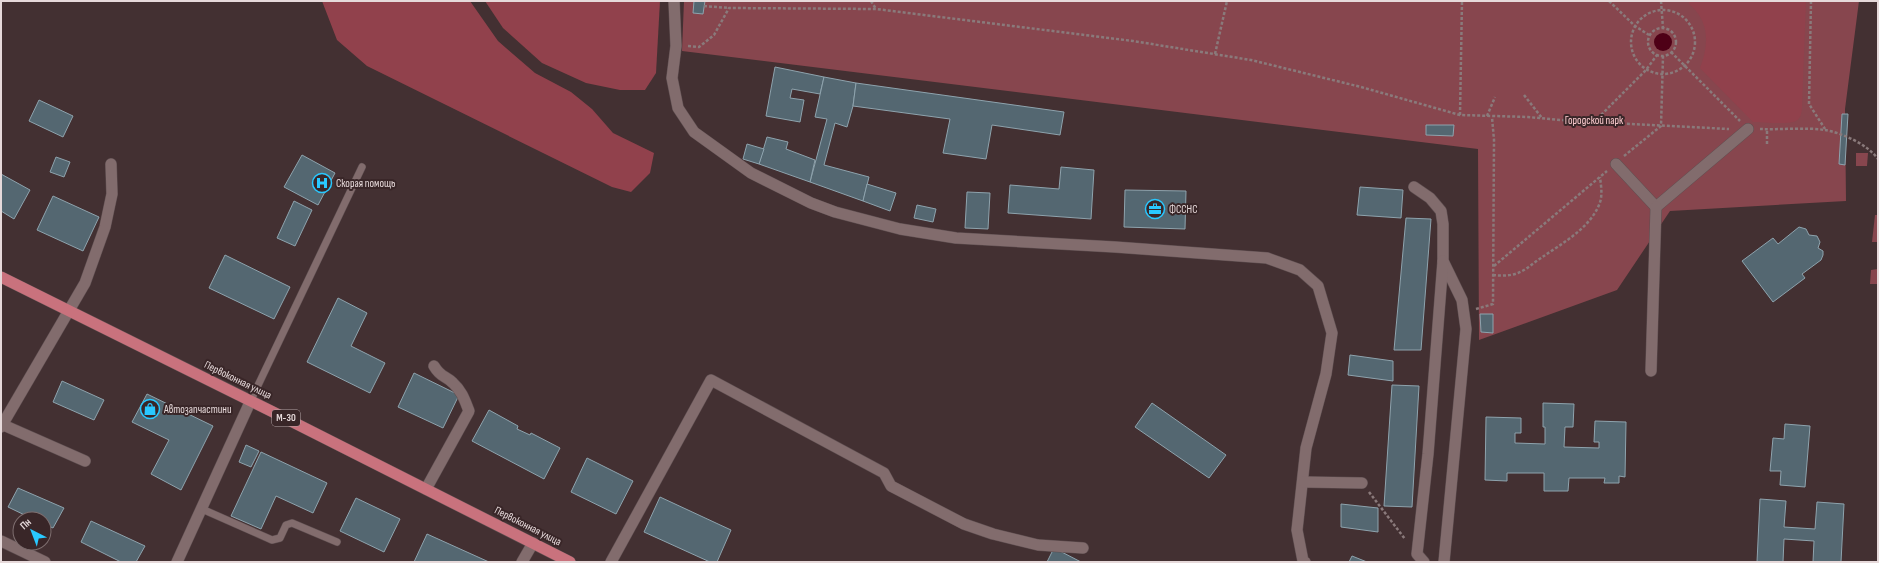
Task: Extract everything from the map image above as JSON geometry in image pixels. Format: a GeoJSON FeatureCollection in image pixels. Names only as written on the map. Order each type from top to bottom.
{"type":"FeatureCollection","features":[{"type":"Feature","properties":{"kind":"highway","name":"Первоконная улица"},"geometry":{"type":"LineString","coordinates":[[1,277],[251,400],[570,562]]}},
{"type":"Feature","properties":{"kind":"street"},"geometry":{"type":"LineString","coordinates":[[674,1],[676,46],[672,78],[678,108],[694,132],[751,173],[811,203],[835,212],[900,230],[956,238],[1115,247],[1267,258],[1300,270],[1318,286],[1332,333],[1326,374],[1306,448],[1304,482],[1297,530],[1304,562]]}},
{"type":"Feature","properties":{"kind":"street"},"geometry":{"type":"LineString","coordinates":[[1656,207],[1748,129]]}},
{"type":"Feature","properties":{"kind":"street"},"geometry":{"type":"LineString","coordinates":[[85,461],[1,425],[85,283],[105,227],[112,194],[111,164]]}},
{"type":"Feature","properties":{"kind":"street"},"geometry":{"type":"LineString","coordinates":[[1616,164],[1656,207],[1651,371]]}},
{"type":"Feature","properties":{"kind":"street"},"geometry":{"type":"LineString","coordinates":[[1414,187],[1430,198],[1441,211],[1443,224],[1443,261],[1421,558]]}},
{"type":"Feature","properties":{"kind":"street"},"geometry":{"type":"LineString","coordinates":[[1443,261],[1462,300],[1466,329],[1444,562]]}},
{"type":"Feature","properties":{"kind":"street"},"geometry":{"type":"LineString","coordinates":[[426,489],[469,411],[463,395],[453,382],[440,375],[434,366]]}},
{"type":"Feature","properties":{"kind":"street"},"geometry":{"type":"LineString","coordinates":[[611,562],[711,380],[884,473],[891,486],[964,524],[993,534],[1038,545],[1083,548]]}},
{"type":"Feature","properties":{"kind":"street"},"geometry":{"type":"LineString","coordinates":[[177,562],[251,400]]}},
{"type":"Feature","properties":{"kind":"street"},"geometry":{"type":"LineString","coordinates":[[1304,482],[1362,483]]}},
{"type":"Feature","properties":{"kind":"street"},"geometry":{"type":"LineString","coordinates":[[1,540],[44,562]]}},
{"type":"Feature","properties":{"kind":"street"},"geometry":{"type":"LineString","coordinates":[[522,562],[533,543]]}},
{"type":"Feature","properties":{"kind":"lane"},"geometry":{"type":"LineString","coordinates":[[251,400],[362,167]]}},
{"type":"Feature","properties":{"kind":"lane"},"geometry":{"type":"LineString","coordinates":[[202,509],[272,540],[280,538],[286,525],[292,523],[336,542]]}},
{"type":"Feature","properties":{"kind":"path"},"geometry":{"type":"LineString","coordinates":[[872,1],[876,9]]}},
{"type":"Feature","properties":{"kind":"path"},"geometry":{"type":"LineString","coordinates":[[1215,54],[1227,1]]}},
{"type":"Feature","properties":{"kind":"path"},"geometry":{"type":"LineString","coordinates":[[1460,115],[1462,1]]}},
{"type":"Feature","properties":{"kind":"path"},"geometry":{"type":"LineString","coordinates":[[1609,1],[1635,26],[1649,35]]}},
{"type":"Feature","properties":{"kind":"path"},"geometry":{"type":"LineString","coordinates":[[1661,1],[1663,28]]}},
{"type":"Feature","properties":{"kind":"path"},"geometry":{"type":"LineString","coordinates":[[1811,1],[1809,104],[1825,130]]}},
{"type":"Feature","properties":{"kind":"path"},"geometry":{"type":"LineString","coordinates":[[704,6],[729,8],[876,9],[1133,41],[1251,60],[1361,87],[1460,115],[1542,118],[1661,126],[1768,130],[1825,130],[1850,138],[1874,153],[1878,159]]}},
{"type":"Feature","properties":{"kind":"path"},"geometry":{"type":"LineString","coordinates":[[676,46],[699,47],[714,35],[729,8]]}},
{"type":"Feature","properties":{"kind":"path"},"geometry":{"type":"LineString","coordinates":[[1662,10],[1680,14],[1692,28],[1696,46],[1693,55],[1685,66],[1672,74],[1663,75],[1646,70],[1639,64],[1632,48],[1631,40],[1635,26],[1644,17],[1652,12],[1662,10]]}},
{"type":"Feature","properties":{"kind":"path"},"geometry":{"type":"LineString","coordinates":[[1663,28],[1671,31],[1675,38],[1675,46],[1671,52],[1663,56],[1657,55],[1649,48],[1649,35],[1655,29],[1663,28]]}},
{"type":"Feature","properties":{"kind":"path"},"geometry":{"type":"LineString","coordinates":[[1671,52],[1748,129]]}},
{"type":"Feature","properties":{"kind":"path"},"geometry":{"type":"LineString","coordinates":[[1594,122],[1646,70],[1657,55]]}},
{"type":"Feature","properties":{"kind":"path"},"geometry":{"type":"LineString","coordinates":[[1494,266],[1661,126],[1663,56]]}},
{"type":"Feature","properties":{"kind":"path"},"geometry":{"type":"LineString","coordinates":[[1524,95],[1542,118]]}},
{"type":"Feature","properties":{"kind":"path"},"geometry":{"type":"LineString","coordinates":[[1487,116],[1495,97]]}},
{"type":"Feature","properties":{"kind":"path"},"geometry":{"type":"LineString","coordinates":[[1464,313],[1493,304],[1494,140],[1492,116]]}},
{"type":"Feature","properties":{"kind":"path"},"geometry":{"type":"LineString","coordinates":[[1767,144],[1768,130]]}},
{"type":"Feature","properties":{"kind":"path"},"geometry":{"type":"LineString","coordinates":[[1493,276],[1517,274],[1558,247],[1578,231],[1592,216],[1600,204],[1602,193],[1600,177]]}},
{"type":"Feature","properties":{"kind":"path"},"geometry":{"type":"LineString","coordinates":[[1362,483],[1421,558]]}},
{"type":"Feature","properties":{"kind":"green space","name":"Городской парк"},"geometry":{"type":"Polygon","coordinates":[[[684,1],[1859,1],[1845,109],[1846,201],[1670,211],[1617,290],[1479,340],[1478,149],[682,51],[684,1]]]}},
{"type":"Feature","properties":{"kind":"green space"},"geometry":{"type":"Polygon","coordinates":[[[1856,153],[1868,153],[1867,166],[1856,166],[1856,153]]]}},
{"type":"Feature","properties":{"kind":"green space"},"geometry":{"type":"Polygon","coordinates":[[[1875,215],[1878,215],[1878,242],[1872,242],[1875,215]]]}},
{"type":"Feature","properties":{"kind":"green space"},"geometry":{"type":"Polygon","coordinates":[[[1878,269],[1878,284],[1870,284],[1871,270],[1878,269]]]}},
{"type":"Feature","properties":{"kind":"shaded area"},"geometry":{"type":"Polygon","coordinates":[[[322,1],[470,1],[498,41],[535,73],[571,92],[592,109],[613,133],[654,153],[650,173],[631,192],[612,187],[367,66],[337,40],[322,1]]]}},
{"type":"Feature","properties":{"kind":"shaded area"},"geometry":{"type":"Polygon","coordinates":[[[485,1],[660,1],[656,73],[645,90],[620,90],[586,83],[542,63],[503,28],[485,1]]]}},
{"type":"Feature","properties":{"kind":"shaded area"},"geometry":{"type":"Polygon","coordinates":[[[1689,1],[1806,1],[1802,108],[1801,115],[1798,120],[1787,123],[1753,122],[1700,68],[1705,51],[1706,34],[1701,18],[1689,4],[1689,1]]]}},
{"type":"Feature","properties":{"kind":"shaded area"},"geometry":{"type":"Polygon","coordinates":[[[1659,33],[1667,33],[1672,38],[1670,49],[1667,51],[1659,51],[1654,46],[1654,38],[1659,33]]]}},
{"type":"Feature","properties":{"kind":"building"},"geometry":{"type":"Polygon","coordinates":[[[694,1],[705,1],[703,14],[693,13],[694,1]]]}},
{"type":"Feature","properties":{"kind":"building"},"geometry":{"type":"Polygon","coordinates":[[[775,67],[824,77],[820,94],[792,89],[790,98],[804,100],[800,122],[766,116],[775,67]]]}},
{"type":"Feature","properties":{"kind":"building"},"geometry":{"type":"Polygon","coordinates":[[[824,77],[856,83],[853,106],[847,127],[835,123],[824,165],[869,177],[863,201],[810,182],[827,119],[815,117],[824,77]]]}},
{"type":"Feature","properties":{"kind":"building"},"geometry":{"type":"Polygon","coordinates":[[[856,83],[1064,112],[1060,135],[992,125],[986,159],[943,153],[950,119],[853,106],[856,83]]]}},
{"type":"Feature","properties":{"kind":"building"},"geometry":{"type":"Polygon","coordinates":[[[39,100],[73,116],[63,137],[29,121],[39,100]]]}},
{"type":"Feature","properties":{"kind":"building"},"geometry":{"type":"Polygon","coordinates":[[[1842,114],[1848,114],[1845,165],[1839,164],[1842,114]]]}},
{"type":"Feature","properties":{"kind":"building"},"geometry":{"type":"Polygon","coordinates":[[[1426,125],[1454,125],[1453,136],[1426,135],[1426,125]]]}},
{"type":"Feature","properties":{"kind":"building"},"geometry":{"type":"Polygon","coordinates":[[[767,137],[788,142],[786,149],[815,160],[810,182],[759,164],[767,137]]]}},
{"type":"Feature","properties":{"kind":"building"},"geometry":{"type":"Polygon","coordinates":[[[747,144],[764,149],[759,164],[743,159],[747,144]]]}},
{"type":"Feature","properties":{"kind":"building"},"geometry":{"type":"Polygon","coordinates":[[[302,155],[335,173],[318,205],[284,187],[302,155]]]}},
{"type":"Feature","properties":{"kind":"building"},"geometry":{"type":"Polygon","coordinates":[[[56,157],[70,162],[64,177],[50,172],[56,157]]]}},
{"type":"Feature","properties":{"kind":"building"},"geometry":{"type":"Polygon","coordinates":[[[1061,167],[1094,170],[1091,219],[1008,213],[1010,185],[1059,189],[1061,167]]]}},
{"type":"Feature","properties":{"kind":"building"},"geometry":{"type":"Polygon","coordinates":[[[1,174],[30,190],[14,219],[1,211],[1,174]]]}},
{"type":"Feature","properties":{"kind":"building"},"geometry":{"type":"Polygon","coordinates":[[[867,184],[896,193],[890,211],[863,201],[867,184]]]}},
{"type":"Feature","properties":{"kind":"building"},"geometry":{"type":"Polygon","coordinates":[[[1360,187],[1403,190],[1401,218],[1357,215],[1360,187]]]}},
{"type":"Feature","properties":{"kind":"building","name":"ФССНС"},"geometry":{"type":"Polygon","coordinates":[[[1125,190],[1186,191],[1185,229],[1124,227],[1125,190]]]}},
{"type":"Feature","properties":{"kind":"building"},"geometry":{"type":"Polygon","coordinates":[[[967,192],[990,193],[988,229],[965,228],[967,192]]]}},
{"type":"Feature","properties":{"kind":"building"},"geometry":{"type":"Polygon","coordinates":[[[53,196],[99,217],[83,251],[37,230],[53,196]]]}},
{"type":"Feature","properties":{"kind":"building"},"geometry":{"type":"Polygon","coordinates":[[[294,201],[312,210],[295,246],[277,238],[294,201]]]}},
{"type":"Feature","properties":{"kind":"building"},"geometry":{"type":"Polygon","coordinates":[[[917,205],[936,209],[933,222],[914,218],[917,205]]]}},
{"type":"Feature","properties":{"kind":"building"},"geometry":{"type":"Polygon","coordinates":[[[1406,218],[1431,219],[1421,350],[1394,350],[1406,218]]]}},
{"type":"Feature","properties":{"kind":"building"},"geometry":{"type":"Polygon","coordinates":[[[1799,227],[1806,229],[1809,235],[1817,236],[1820,242],[1818,248],[1823,251],[1823,255],[1821,260],[1802,274],[1805,278],[1773,302],[1742,261],[1773,238],[1778,244],[1799,227]]]}},
{"type":"Feature","properties":{"kind":"building"},"geometry":{"type":"Polygon","coordinates":[[[225,255],[290,287],[274,319],[209,288],[225,255]]]}},
{"type":"Feature","properties":{"kind":"building"},"geometry":{"type":"Polygon","coordinates":[[[338,298],[367,313],[351,346],[385,363],[370,393],[307,362],[338,298]]]}},
{"type":"Feature","properties":{"kind":"building"},"geometry":{"type":"Polygon","coordinates":[[[1480,314],[1493,314],[1493,333],[1481,332],[1480,314]]]}},
{"type":"Feature","properties":{"kind":"building"},"geometry":{"type":"Polygon","coordinates":[[[1350,355],[1393,361],[1393,381],[1348,375],[1350,355]]]}},
{"type":"Feature","properties":{"kind":"building"},"geometry":{"type":"Polygon","coordinates":[[[414,373],[459,395],[443,428],[398,407],[414,373]]]}},
{"type":"Feature","properties":{"kind":"building"},"geometry":{"type":"Polygon","coordinates":[[[62,381],[104,400],[94,420],[53,402],[62,381]]]}},
{"type":"Feature","properties":{"kind":"building"},"geometry":{"type":"Polygon","coordinates":[[[1392,385],[1419,386],[1412,507],[1384,506],[1392,385]]]}},
{"type":"Feature","properties":{"kind":"building"},"geometry":{"type":"Polygon","coordinates":[[[147,394],[213,426],[181,490],[151,474],[169,440],[132,422],[147,394]]]}},
{"type":"Feature","properties":{"kind":"building"},"geometry":{"type":"Polygon","coordinates":[[[1152,403],[1226,455],[1209,478],[1135,427],[1152,403]]]}},
{"type":"Feature","properties":{"kind":"building"},"geometry":{"type":"Polygon","coordinates":[[[1543,403],[1574,404],[1573,427],[1565,427],[1564,447],[1599,448],[1599,442],[1594,442],[1595,421],[1626,422],[1625,477],[1619,476],[1619,483],[1604,483],[1605,478],[1569,478],[1568,491],[1544,491],[1544,473],[1507,473],[1507,481],[1485,480],[1486,417],[1521,418],[1521,433],[1515,433],[1515,443],[1545,444],[1543,403]]]}},
{"type":"Feature","properties":{"kind":"building"},"geometry":{"type":"Polygon","coordinates":[[[489,410],[518,426],[517,429],[530,435],[531,433],[560,448],[544,479],[472,441],[489,410]]]}},
{"type":"Feature","properties":{"kind":"building"},"geometry":{"type":"Polygon","coordinates":[[[1785,424],[1810,426],[1805,487],[1780,485],[1781,471],[1770,471],[1773,438],[1784,439],[1785,424]]]}},
{"type":"Feature","properties":{"kind":"building"},"geometry":{"type":"Polygon","coordinates":[[[246,445],[259,451],[251,467],[239,462],[246,445]]]}},
{"type":"Feature","properties":{"kind":"building"},"geometry":{"type":"Polygon","coordinates":[[[261,452],[327,483],[313,513],[276,496],[261,529],[231,516],[261,452]]]}},
{"type":"Feature","properties":{"kind":"building"},"geometry":{"type":"Polygon","coordinates":[[[587,458],[633,481],[616,514],[571,492],[587,458]]]}},
{"type":"Feature","properties":{"kind":"building"},"geometry":{"type":"Polygon","coordinates":[[[18,488],[64,508],[53,528],[52,511],[16,511],[8,507],[18,488]]]}},
{"type":"Feature","properties":{"kind":"building"},"geometry":{"type":"Polygon","coordinates":[[[660,497],[731,530],[717,562],[710,562],[644,532],[660,497]]]}},
{"type":"Feature","properties":{"kind":"building"},"geometry":{"type":"Polygon","coordinates":[[[356,498],[400,519],[384,552],[340,531],[356,498]]]}},
{"type":"Feature","properties":{"kind":"building"},"geometry":{"type":"Polygon","coordinates":[[[1760,499],[1786,501],[1784,527],[1815,529],[1817,502],[1844,504],[1841,562],[1813,562],[1814,541],[1784,539],[1783,562],[1757,562],[1760,499]]]}},
{"type":"Feature","properties":{"kind":"building"},"geometry":{"type":"Polygon","coordinates":[[[1341,504],[1378,508],[1378,532],[1341,527],[1341,504]]]}},
{"type":"Feature","properties":{"kind":"building"},"geometry":{"type":"Polygon","coordinates":[[[91,521],[145,546],[136,562],[121,562],[81,542],[91,521]]]}},
{"type":"Feature","properties":{"kind":"building"},"geometry":{"type":"Polygon","coordinates":[[[427,534],[489,562],[414,562],[427,534]]]}},
{"type":"Feature","properties":{"kind":"building"},"geometry":{"type":"Polygon","coordinates":[[[1054,548],[1081,562],[1047,562],[1054,548]]]}},
{"type":"Feature","properties":{"kind":"building"},"geometry":{"type":"Polygon","coordinates":[[[1352,556],[1367,562],[1349,562],[1352,556]]]}},
{"type":"Feature","properties":{"kind":"place","name":"Скорая помощь"},"geometry":{"type":"Point","coordinates":[322,183]}},
{"type":"Feature","properties":{"kind":"place","name":"ФССНС"},"geometry":{"type":"Point","coordinates":[1155,209]}},
{"type":"Feature","properties":{"kind":"place","name":"Автозапчастини"},"geometry":{"type":"Point","coordinates":[150,409]}}]}
